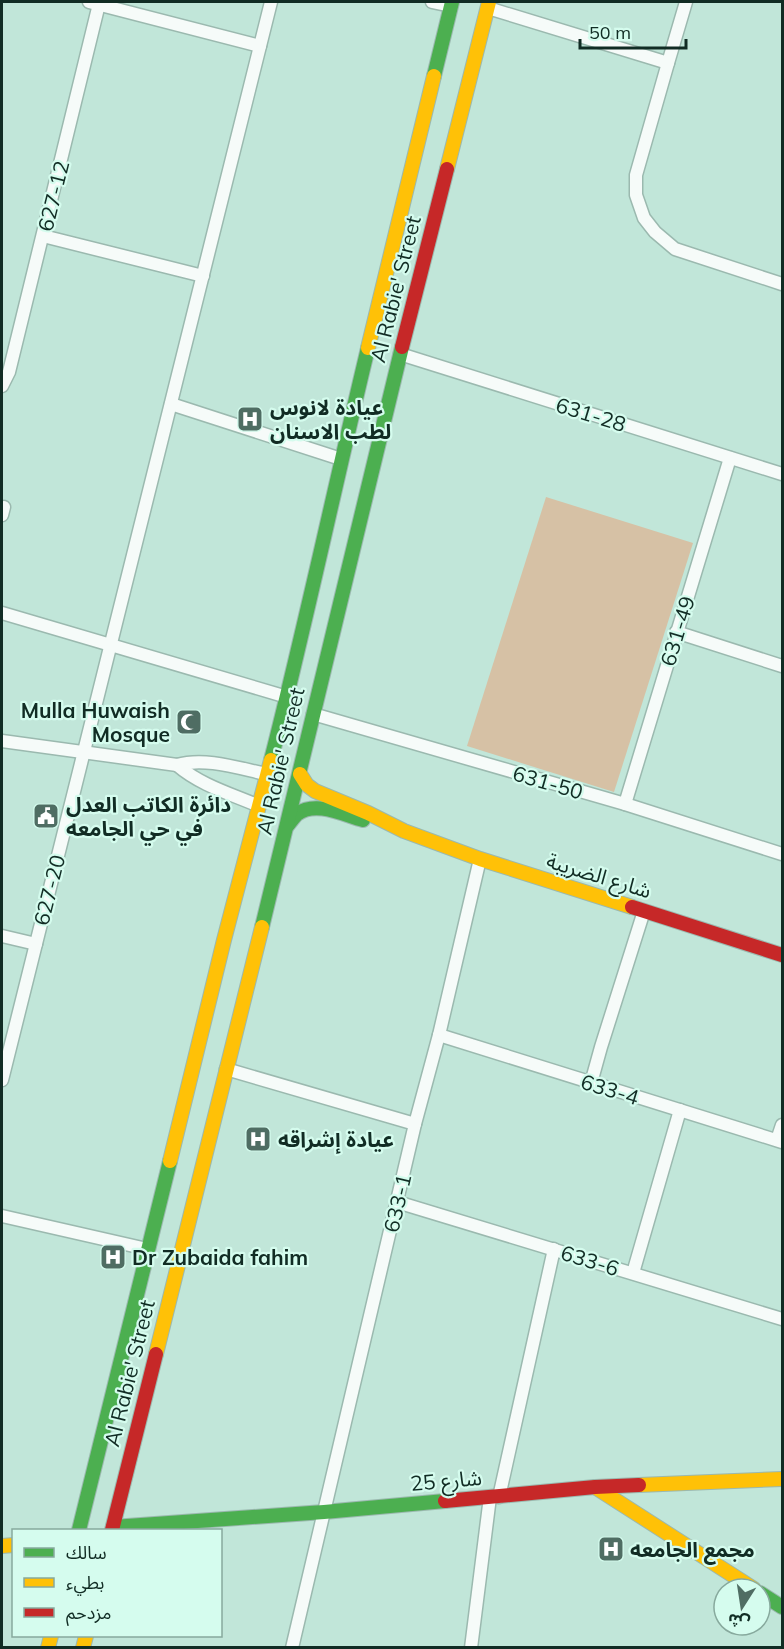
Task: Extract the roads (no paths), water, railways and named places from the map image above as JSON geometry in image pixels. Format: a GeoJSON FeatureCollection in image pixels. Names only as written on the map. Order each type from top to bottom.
{"type":"FeatureCollection","features":[{"type":"Feature","properties":{"kind":"main road","name":"Al Rabie' Street"},"geometry":{"type":"LineString","coordinates":[[112,1529],[288,825],[400,354],[430,164],[451,4]]}},
{"type":"Feature","properties":{"kind":"main road","name":"Al Rabie' Street"},"geometry":{"type":"LineString","coordinates":[[79,1529],[286,697],[341,459],[430,164],[488,5]]}},
{"type":"Feature","properties":{"kind":"main road","name":"شارع الضريبة"},"geometry":{"type":"LineString","coordinates":[[300,774],[307,785],[315,791],[404,831]]}},
{"type":"Feature","properties":{"kind":"main road","name":"شارع الضريبة"},"geometry":{"type":"LineString","coordinates":[[288,825],[298,814],[319,808],[404,831],[480,859],[783,955]]}},
{"type":"Feature","properties":{"kind":"main road"},"geometry":{"type":"LineString","coordinates":[[119,1366],[121,1378],[132,1386],[146,1382],[151,1372]]}},
{"type":"Feature","properties":{"kind":"main road"},"geometry":{"type":"LineString","coordinates":[[105,1424],[114,1414],[126,1414],[135,1422],[136,1431]]}},
{"type":"Feature","properties":{"kind":"main road","name":"شارع 25"},"geometry":{"type":"LineString","coordinates":[[112,1529],[595,1487],[783,1479]]}},
{"type":"Feature","properties":{"kind":"main road"},"geometry":{"type":"LineString","coordinates":[[595,1487],[735,1577]]}},
{"type":"Feature","properties":{"kind":"street","name":"627-20"},"geometry":{"type":"LineString","coordinates":[[2,1080],[271,2]]}},
{"type":"Feature","properties":{"kind":"street"},"geometry":{"type":"LineString","coordinates":[[432,2],[451,4]]}},
{"type":"Feature","properties":{"kind":"street"},"geometry":{"type":"LineString","coordinates":[[686,2],[636,175],[636,195],[644,218],[655,232],[675,249],[783,284]]}},
{"type":"Feature","properties":{"kind":"street"},"geometry":{"type":"LineString","coordinates":[[94,3],[260,46]]}},
{"type":"Feature","properties":{"kind":"street","name":"627-12"},"geometry":{"type":"LineString","coordinates":[[2,386],[9,372],[43,236],[94,3]]}},
{"type":"Feature","properties":{"kind":"street"},"geometry":{"type":"LineString","coordinates":[[488,5],[668,63]]}},
{"type":"Feature","properties":{"kind":"street"},"geometry":{"type":"LineString","coordinates":[[43,236],[203,276]]}},
{"type":"Feature","properties":{"kind":"street","name":"631-28"},"geometry":{"type":"LineString","coordinates":[[400,354],[783,474]]}},
{"type":"Feature","properties":{"kind":"street"},"geometry":{"type":"LineString","coordinates":[[171,404],[341,459]]}},
{"type":"Feature","properties":{"kind":"street","name":"631-49"},"geometry":{"type":"LineString","coordinates":[[625,804],[730,458]]}},
{"type":"Feature","properties":{"kind":"street"},"geometry":{"type":"LineString","coordinates":[[2,613],[286,697]]}},
{"type":"Feature","properties":{"kind":"street"},"geometry":{"type":"LineString","coordinates":[[676,632],[783,666]]}},
{"type":"Feature","properties":{"kind":"street","name":"631-50"},"geometry":{"type":"LineString","coordinates":[[313,714],[625,804],[783,854]]}},
{"type":"Feature","properties":{"kind":"street"},"geometry":{"type":"LineString","coordinates":[[2,741],[177,765],[188,762],[230,766],[266,774]]}},
{"type":"Feature","properties":{"kind":"street"},"geometry":{"type":"LineString","coordinates":[[177,765],[188,775],[259,806]]}},
{"type":"Feature","properties":{"kind":"street","name":"633-1"},"geometry":{"type":"LineString","coordinates":[[292,1647],[480,859]]}},
{"type":"Feature","properties":{"kind":"street"},"geometry":{"type":"LineString","coordinates":[[591,1083],[644,911]]}},
{"type":"Feature","properties":{"kind":"street"},"geometry":{"type":"LineString","coordinates":[[2,936],[36,944]]}},
{"type":"Feature","properties":{"kind":"street","name":"633-4"},"geometry":{"type":"LineString","coordinates":[[438,1035],[780,1141]]}},
{"type":"Feature","properties":{"kind":"street"},"geometry":{"type":"LineString","coordinates":[[226,1069],[415,1124]]}},
{"type":"Feature","properties":{"kind":"street"},"geometry":{"type":"LineString","coordinates":[[633,1273],[680,1110]]}},
{"type":"Feature","properties":{"kind":"street"},"geometry":{"type":"LineString","coordinates":[[780,1141],[783,1125]]}},
{"type":"Feature","properties":{"kind":"street","name":"633-6"},"geometry":{"type":"LineString","coordinates":[[397,1202],[783,1318]]}},
{"type":"Feature","properties":{"kind":"street"},"geometry":{"type":"LineString","coordinates":[[2,1216],[147,1249]]}},
{"type":"Feature","properties":{"kind":"street"},"geometry":{"type":"LineString","coordinates":[[471,1647],[495,1497],[554,1249]]}},
{"type":"Feature","properties":{"kind":"place","name":"عيادة لانوس لطب الاسنان"},"geometry":{"type":"Point","coordinates":[250,419]}},
{"type":"Feature","properties":{"kind":"place","name":"Mulla Huwaish Mosque"},"geometry":{"type":"Point","coordinates":[189,722]}},
{"type":"Feature","properties":{"kind":"place","name":"دائرة الكاتب العدل في حي الجامعه"},"geometry":{"type":"Point","coordinates":[46,816]}},
{"type":"Feature","properties":{"kind":"place","name":"عيادة إشراقه"},"geometry":{"type":"Point","coordinates":[258,1139]}},
{"type":"Feature","properties":{"kind":"place","name":"Dr Zubaida fahim"},"geometry":{"type":"Point","coordinates":[113,1257]}},
{"type":"Feature","properties":{"kind":"place","name":"مجمع الجامعه"},"geometry":{"type":"Point","coordinates":[611,1549]}}]}
